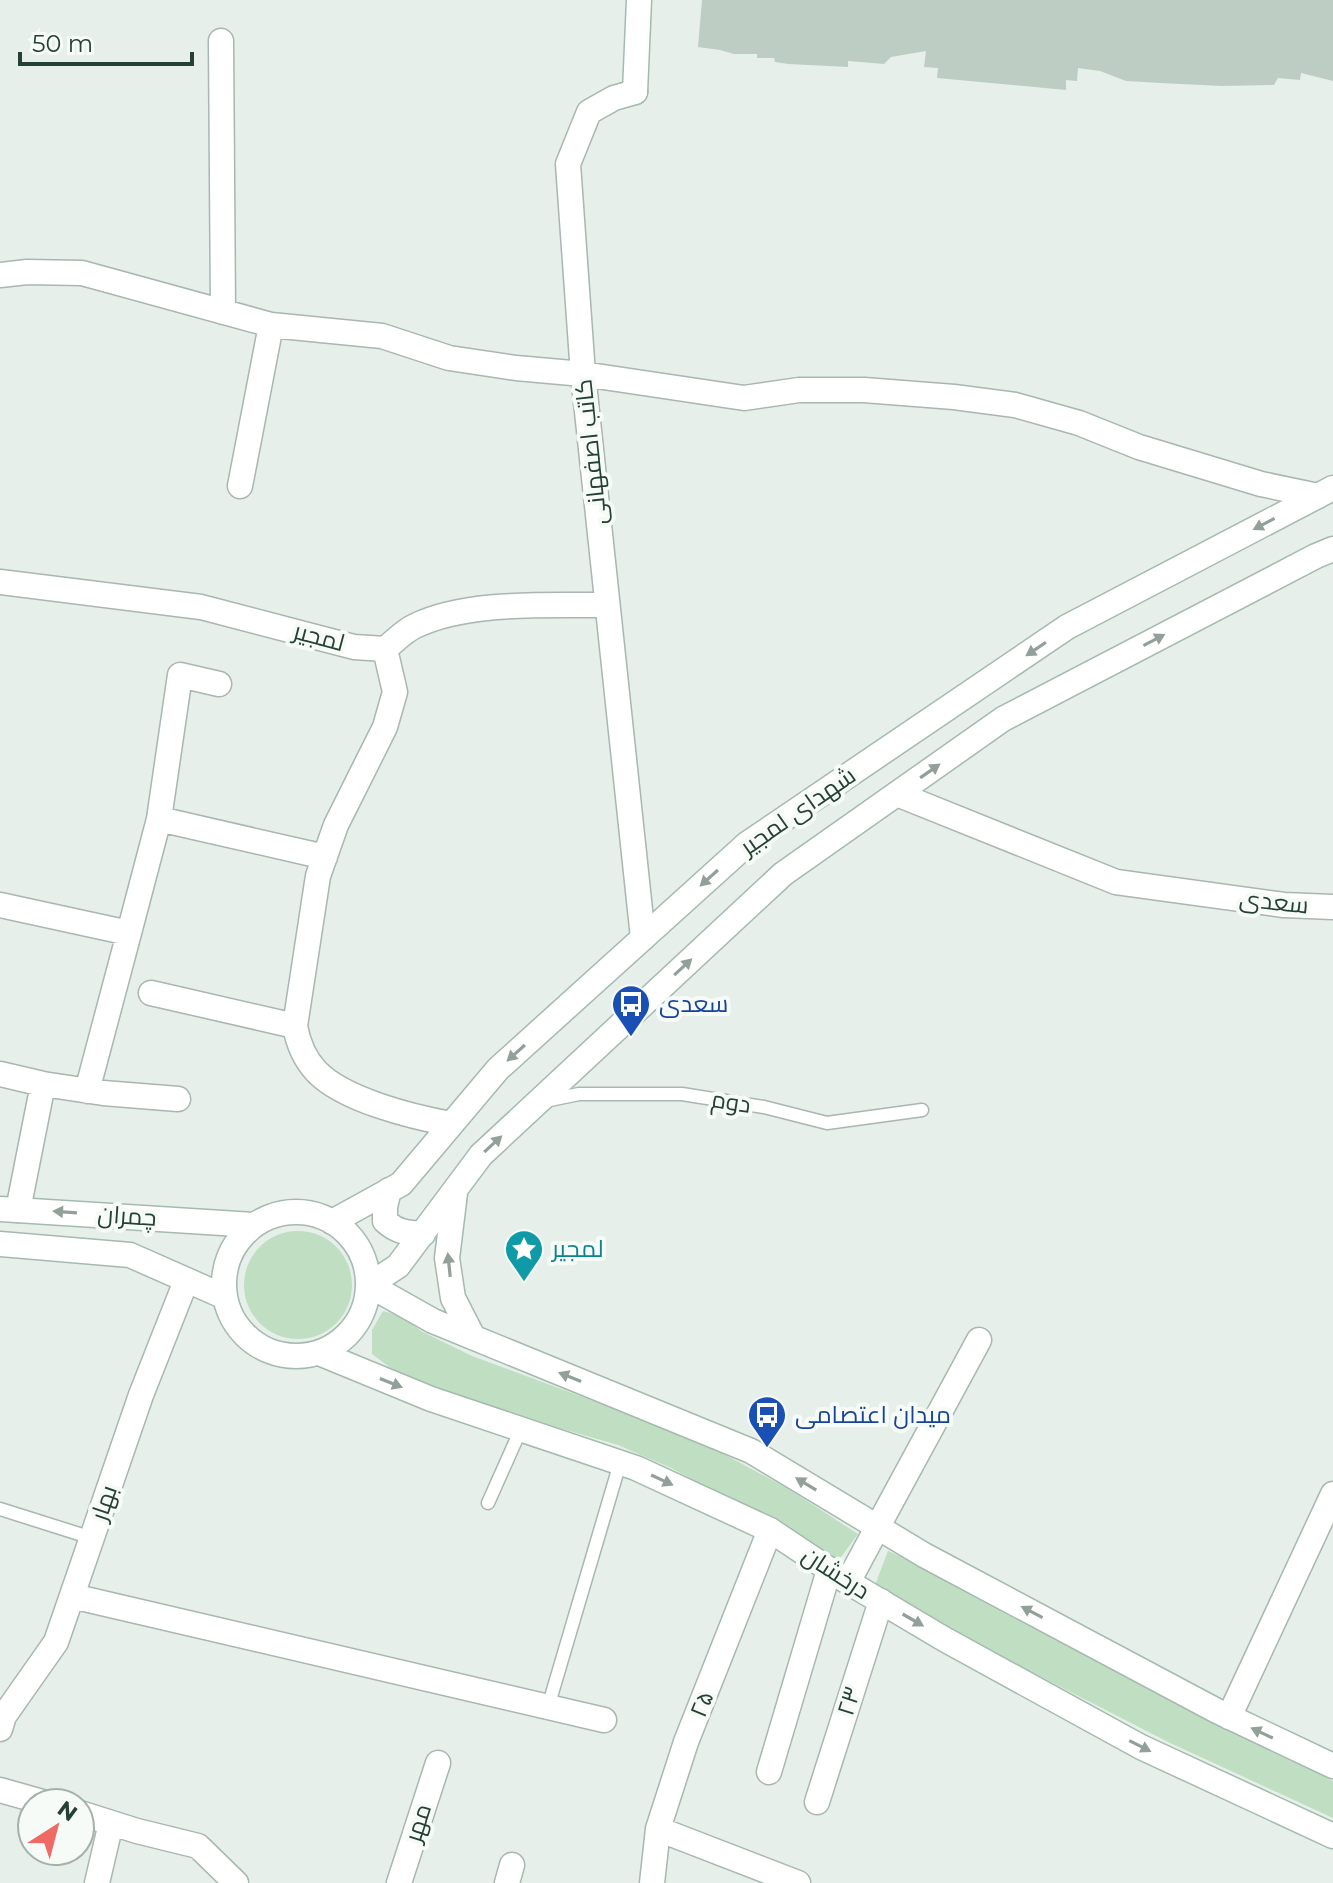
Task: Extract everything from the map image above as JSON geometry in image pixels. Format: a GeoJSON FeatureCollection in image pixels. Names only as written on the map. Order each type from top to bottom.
{"type":"FeatureCollection","features":[{"type":"Feature","properties":{"kind":"street","name":"کاتب اصفهانی"},"geometry":{"type":"LineString","coordinates":[[639,0],[635,92],[614,98],[589,112],[568,164],[583,374],[643,938]]}},
{"type":"Feature","properties":{"kind":"street"},"geometry":{"type":"LineString","coordinates":[[221,41],[223,312]]}},
{"type":"Feature","properties":{"kind":"street"},"geometry":{"type":"LineString","coordinates":[[0,275],[82,273],[271,325],[382,336],[449,358],[744,398],[799,390],[864,390],[1015,405],[1079,423],[1139,447],[1261,484],[1325,492]]}},
{"type":"Feature","properties":{"kind":"street"},"geometry":{"type":"LineString","coordinates":[[240,486],[271,325]]}},
{"type":"Feature","properties":{"kind":"street","name":"شهدای لمجیر"},"geometry":{"type":"LineString","coordinates":[[332,1222],[401,1184],[498,1069],[747,844],[1067,627],[1325,492]]}},
{"type":"Feature","properties":{"kind":"street","name":"شهدای لمجیر"},"geometry":{"type":"LineString","coordinates":[[369,1285],[398,1266],[481,1155],[783,874],[1003,719],[1333,549]]}},
{"type":"Feature","properties":{"kind":"street","name":"لمجیر"},"geometry":{"type":"LineString","coordinates":[[0,582],[201,607],[354,647],[385,649]]}},
{"type":"Feature","properties":{"kind":"street"},"geometry":{"type":"LineString","coordinates":[[451,1124],[364,1101],[340,1089],[317,1072],[299,1047],[295,1026],[318,876],[336,825],[385,727],[395,692],[385,649],[413,627],[449,613],[511,607],[607,605]]}},
{"type":"Feature","properties":{"kind":"street"},"geometry":{"type":"LineString","coordinates":[[87,1091],[159,819],[180,675],[219,684]]}},
{"type":"Feature","properties":{"kind":"street","name":"سعدی"},"geometry":{"type":"LineString","coordinates":[[897,794],[1116,882],[1284,905],[1333,907]]}},
{"type":"Feature","properties":{"kind":"street"},"geometry":{"type":"LineString","coordinates":[[159,819],[325,857]]}},
{"type":"Feature","properties":{"kind":"street"},"geometry":{"type":"LineString","coordinates":[[0,905],[129,933]]}},
{"type":"Feature","properties":{"kind":"street"},"geometry":{"type":"LineString","coordinates":[[151,993],[295,1026]]}},
{"type":"Feature","properties":{"kind":"street"},"geometry":{"type":"LineString","coordinates":[[0,1074],[87,1091],[178,1099]]}},
{"type":"Feature","properties":{"kind":"street"},"geometry":{"type":"LineString","coordinates":[[9,1209],[43,1084]]}},
{"type":"Feature","properties":{"kind":"street"},"geometry":{"type":"LineString","coordinates":[[456,1189],[447,1258],[453,1298],[473,1337]]}},
{"type":"Feature","properties":{"kind":"street"},"geometry":{"type":"LineString","coordinates":[[389,1190],[385,1221],[404,1233],[423,1234]]}},
{"type":"Feature","properties":{"kind":"street","name":"چمران"},"geometry":{"type":"LineString","coordinates":[[9,1209],[254,1225]]}},
{"type":"Feature","properties":{"kind":"street"},"geometry":{"type":"LineString","coordinates":[[293,1212],[313,1214],[332,1222],[347,1233],[359,1249],[366,1267],[369,1285],[365,1308],[355,1327],[339,1343],[319,1353],[295,1357],[270,1352],[249,1339],[234,1320],[225,1297],[224,1277],[229,1257],[239,1240],[254,1225],[272,1216],[293,1212]]}},
{"type":"Feature","properties":{"kind":"street","name":"چمران"},"geometry":{"type":"LineString","coordinates":[[0,1244],[130,1255],[225,1297]]}},
{"type":"Feature","properties":{"kind":"street","name":"بهار"},"geometry":{"type":"LineString","coordinates":[[2,1723],[56,1642],[141,1395],[186,1281]]}},
{"type":"Feature","properties":{"kind":"street"},"geometry":{"type":"LineString","coordinates":[[369,1285],[433,1321],[751,1451],[877,1528],[1229,1717],[1333,1766]]}},
{"type":"Feature","properties":{"kind":"street"},"geometry":{"type":"LineString","coordinates":[[769,1772],[838,1576],[877,1528],[979,1340]]}},
{"type":"Feature","properties":{"kind":"street","name":"درخشان"},"geometry":{"type":"LineString","coordinates":[[319,1353],[431,1399],[636,1468],[770,1530],[838,1576],[1141,1747],[1333,1836]]}},
{"type":"Feature","properties":{"kind":"street"},"geometry":{"type":"LineString","coordinates":[[1229,1717],[1324,1537],[1333,1494]]}},
{"type":"Feature","properties":{"kind":"street","name":"۲۵"},"geometry":{"type":"LineString","coordinates":[[652,1883],[658,1829],[686,1742],[770,1530]]}},
{"type":"Feature","properties":{"kind":"street"},"geometry":{"type":"LineString","coordinates":[[72,1596],[604,1720]]}},
{"type":"Feature","properties":{"kind":"street","name":"۲۳"},"geometry":{"type":"LineString","coordinates":[[817,1802],[881,1601]]}},
{"type":"Feature","properties":{"kind":"street","name":"مهر"},"geometry":{"type":"LineString","coordinates":[[399,1883],[438,1763]]}},
{"type":"Feature","properties":{"kind":"street"},"geometry":{"type":"LineString","coordinates":[[96,1818],[198,1846],[236,1883]]}},
{"type":"Feature","properties":{"kind":"street"},"geometry":{"type":"LineString","coordinates":[[97,1883],[111,1823]]}},
{"type":"Feature","properties":{"kind":"street"},"geometry":{"type":"LineString","coordinates":[[658,1829],[798,1883]]}},
{"type":"Feature","properties":{"kind":"lane","name":"دوم"},"geometry":{"type":"LineString","coordinates":[[537,1102],[579,1094],[682,1094],[764,1107],[827,1123],[922,1110]]}},
{"type":"Feature","properties":{"kind":"lane"},"geometry":{"type":"LineString","coordinates":[[488,1503],[521,1429]]}},
{"type":"Feature","properties":{"kind":"lane"},"geometry":{"type":"LineString","coordinates":[[548,1707],[620,1463]]}},
{"type":"Feature","properties":{"kind":"lane"},"geometry":{"type":"LineString","coordinates":[[0,1509],[92,1538]]}},
{"type":"Feature","properties":{"kind":"green space"},"geometry":{"type":"Polygon","coordinates":[[[298,1231],[319,1235],[336,1247],[348,1264],[352,1285],[348,1306],[336,1323],[319,1335],[298,1339],[277,1335],[260,1323],[248,1306],[244,1285],[248,1264],[260,1247],[277,1235],[298,1231]]]}},
{"type":"Feature","properties":{"kind":"green space"},"geometry":{"type":"Polygon","coordinates":[[[383,1311],[402,1316],[421,1331],[472,1356],[718,1451],[787,1488],[858,1534],[836,1564],[740,1505],[671,1468],[618,1445],[507,1413],[396,1372],[372,1354],[372,1330],[383,1311]]]}},
{"type":"Feature","properties":{"kind":"green space"},"geometry":{"type":"Polygon","coordinates":[[[888,1551],[928,1568],[1169,1700],[1333,1781],[1333,1818],[1168,1742],[971,1641],[875,1585],[888,1551]]]}},
{"type":"Feature","properties":{"kind":"building"},"geometry":{"type":"Polygon","coordinates":[[[702,0],[1333,0],[1333,81],[1301,73],[1300,80],[1278,78],[1274,85],[1160,83],[1126,81],[1100,71],[1078,68],[1077,81],[1066,80],[1066,90],[937,78],[938,68],[924,67],[926,51],[891,57],[884,64],[848,61],[848,67],[788,64],[775,62],[774,58],[757,58],[757,54],[734,54],[698,47],[702,0]]]}},
{"type":"Feature","properties":{"kind":"place","name":"سعدی"},"geometry":{"type":"Point","coordinates":[631,1038]}},
{"type":"Feature","properties":{"kind":"place","name":"لمجیر"},"geometry":{"type":"Point","coordinates":[524,1283]}},
{"type":"Feature","properties":{"kind":"place","name":"میدان اعتصامی"},"geometry":{"type":"Point","coordinates":[767,1449]}}]}
